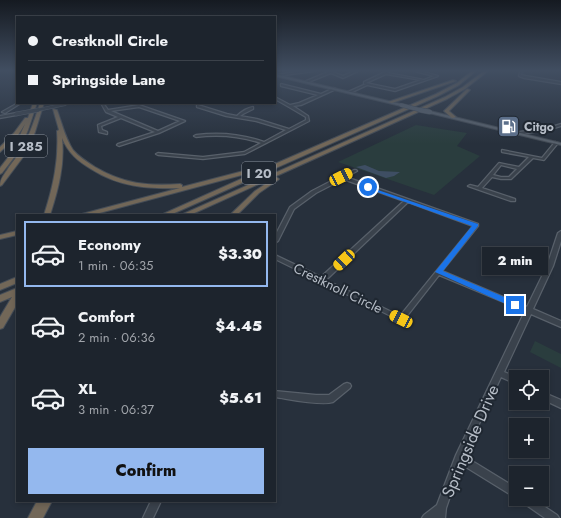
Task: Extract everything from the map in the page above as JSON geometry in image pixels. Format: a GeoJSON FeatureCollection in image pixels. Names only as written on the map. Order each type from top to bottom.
{"type":"FeatureCollection","features":[{"type":"Feature","properties":{"kind":"highway"},"geometry":{"type":"LineString","coordinates":[[390,102],[412,95]]}},
{"type":"Feature","properties":{"kind":"highway","name":"I 20"},"geometry":{"type":"LineString","coordinates":[[166,214],[437,95]]}},
{"type":"Feature","properties":{"kind":"highway","name":"I 20"},"geometry":{"type":"LineString","coordinates":[[186,214],[451,95]]}},
{"type":"Feature","properties":{"kind":"highway"},"geometry":{"type":"LineString","coordinates":[[439,114],[446,111],[462,95]]}},
{"type":"Feature","properties":{"kind":"highway","name":"I 285"},"geometry":{"type":"LineString","coordinates":[[0,172],[16,151],[26,130],[35,104]]}},
{"type":"Feature","properties":{"kind":"highway","name":"I 285"},"geometry":{"type":"LineString","coordinates":[[0,184],[23,153],[33,132],[42,104]]}},
{"type":"Feature","properties":{"kind":"highway"},"geometry":{"type":"LineString","coordinates":[[53,104],[71,150],[78,158],[109,178],[121,183],[152,187],[183,186],[212,181]]}},
{"type":"Feature","properties":{"kind":"highway"},"geometry":{"type":"LineString","coordinates":[[47,214],[57,182],[62,151],[55,110]]}},
{"type":"Feature","properties":{"kind":"highway"},"geometry":{"type":"LineString","coordinates":[[446,111],[454,117]]}},
{"type":"Feature","properties":{"kind":"highway"},"geometry":{"type":"LineString","coordinates":[[0,150],[16,134],[30,115]]}},
{"type":"Feature","properties":{"kind":"highway"},"geometry":{"type":"LineString","coordinates":[[88,214],[267,166],[342,137]]}},
{"type":"Feature","properties":{"kind":"highway"},"geometry":{"type":"LineString","coordinates":[[234,214],[256,192],[307,160]]}},
{"type":"Feature","properties":{"kind":"highway"},"geometry":{"type":"LineString","coordinates":[[0,237],[16,232]]}},
{"type":"Feature","properties":{"kind":"highway"},"geometry":{"type":"LineString","coordinates":[[0,287],[16,280]]}},
{"type":"Feature","properties":{"kind":"highway"},"geometry":{"type":"LineString","coordinates":[[0,299],[16,291]]}},
{"type":"Feature","properties":{"kind":"highway"},"geometry":{"type":"LineString","coordinates":[[0,325],[16,298]]}},
{"type":"Feature","properties":{"kind":"highway"},"geometry":{"type":"LineString","coordinates":[[35,518],[43,502]]}},
{"type":"Feature","properties":{"kind":"main road"},"geometry":{"type":"LineString","coordinates":[[361,95],[558,143]]}},
{"type":"Feature","properties":{"kind":"street"},"geometry":{"type":"LineString","coordinates":[[290,106],[300,104],[322,95]]}},
{"type":"Feature","properties":{"kind":"street"},"geometry":{"type":"LineString","coordinates":[[158,154],[186,157],[224,156],[245,153],[306,122],[310,118],[276,99]]}},
{"type":"Feature","properties":{"kind":"street"},"geometry":{"type":"LineString","coordinates":[[8,116],[2,112],[18,104]]}},
{"type":"Feature","properties":{"kind":"street"},"geometry":{"type":"LineString","coordinates":[[0,117],[66,104]]}},
{"type":"Feature","properties":{"kind":"street"},"geometry":{"type":"LineString","coordinates":[[102,104],[105,110],[108,112],[158,132]]}},
{"type":"Feature","properties":{"kind":"street"},"geometry":{"type":"LineString","coordinates":[[108,112],[139,106],[183,121],[158,132],[119,145]]}},
{"type":"Feature","properties":{"kind":"street"},"geometry":{"type":"LineString","coordinates":[[198,106],[227,115],[256,120],[290,130]]}},
{"type":"Feature","properties":{"kind":"street"},"geometry":{"type":"LineString","coordinates":[[238,117],[242,113],[252,108]]}},
{"type":"Feature","properties":{"kind":"street"},"geometry":{"type":"LineString","coordinates":[[106,133],[100,131],[99,126],[120,117]]}},
{"type":"Feature","properties":{"kind":"street"},"geometry":{"type":"LineString","coordinates":[[519,133],[548,129],[561,125]]}},
{"type":"Feature","properties":{"kind":"street"},"geometry":{"type":"LineString","coordinates":[[196,136],[211,134],[240,136],[265,143]]}},
{"type":"Feature","properties":{"kind":"street"},"geometry":{"type":"LineString","coordinates":[[503,151],[531,158],[543,159],[558,143]]}},
{"type":"Feature","properties":{"kind":"street"},"geometry":{"type":"LineString","coordinates":[[490,175],[500,178],[510,178],[531,158]]}},
{"type":"Feature","properties":{"kind":"street"},"geometry":{"type":"LineString","coordinates":[[479,189],[500,164],[520,169]]}},
{"type":"Feature","properties":{"kind":"street"},"geometry":{"type":"LineString","coordinates":[[276,239],[292,208],[314,192],[355,170]]}},
{"type":"Feature","properties":{"kind":"street","name":"Crestknoll Circle"},"geometry":{"type":"LineString","coordinates":[[276,256],[401,319],[476,225],[341,177]]}},
{"type":"Feature","properties":{"kind":"street"},"geometry":{"type":"LineString","coordinates":[[470,186],[513,200]]}},
{"type":"Feature","properties":{"kind":"street"},"geometry":{"type":"LineString","coordinates":[[323,280],[407,201]]}},
{"type":"Feature","properties":{"kind":"street","name":"Springside Drive"},"geometry":{"type":"LineString","coordinates":[[440,518],[441,508],[459,458],[550,266],[561,233]]}},
{"type":"Feature","properties":{"kind":"street"},"geometry":{"type":"LineString","coordinates":[[438,272],[561,324]]}},
{"type":"Feature","properties":{"kind":"street"},"geometry":{"type":"LineString","coordinates":[[499,372],[509,377]]}},
{"type":"Feature","properties":{"kind":"street"},"geometry":{"type":"LineString","coordinates":[[276,394],[316,399],[330,399],[347,386]]}},
{"type":"Feature","properties":{"kind":"street"},"geometry":{"type":"LineString","coordinates":[[549,398],[561,404]]}},
{"type":"Feature","properties":{"kind":"street"},"geometry":{"type":"LineString","coordinates":[[459,458],[509,489]]}},
{"type":"Feature","properties":{"kind":"street"},"geometry":{"type":"LineString","coordinates":[[148,518],[156,502]]}},
{"type":"Feature","properties":{"kind":"street"},"geometry":{"type":"LineString","coordinates":[[536,506],[554,518]]}},
{"type":"Feature","properties":{"kind":"street"},"geometry":{"type":"LineString","coordinates":[[427,518],[441,508]]}},
{"type":"Feature","properties":{"kind":"shaded area"},"geometry":{"type":"Polygon","coordinates":[[[416,125],[467,133],[457,146],[480,156],[434,195],[338,162],[416,125]]]}},
{"type":"Feature","properties":{"kind":"shaded area"},"geometry":{"type":"Polygon","coordinates":[[[535,341],[561,354],[561,368],[530,352],[535,341]]]}},
{"type":"Feature","properties":{"kind":"water"},"geometry":{"type":"Polygon","coordinates":[[[365,165],[379,171],[400,172],[394,176],[386,178],[356,167],[365,165]]]}},
{"type":"Feature","properties":{"kind":"place","name":"Citgo"},"geometry":{"type":"Point","coordinates":[509,127]}},
{"type":"Feature","properties":{"kind":"route"},"geometry":{"type":"LineString","coordinates":[[368,187],[476,225],[438,272],[515,305]]}}]}
